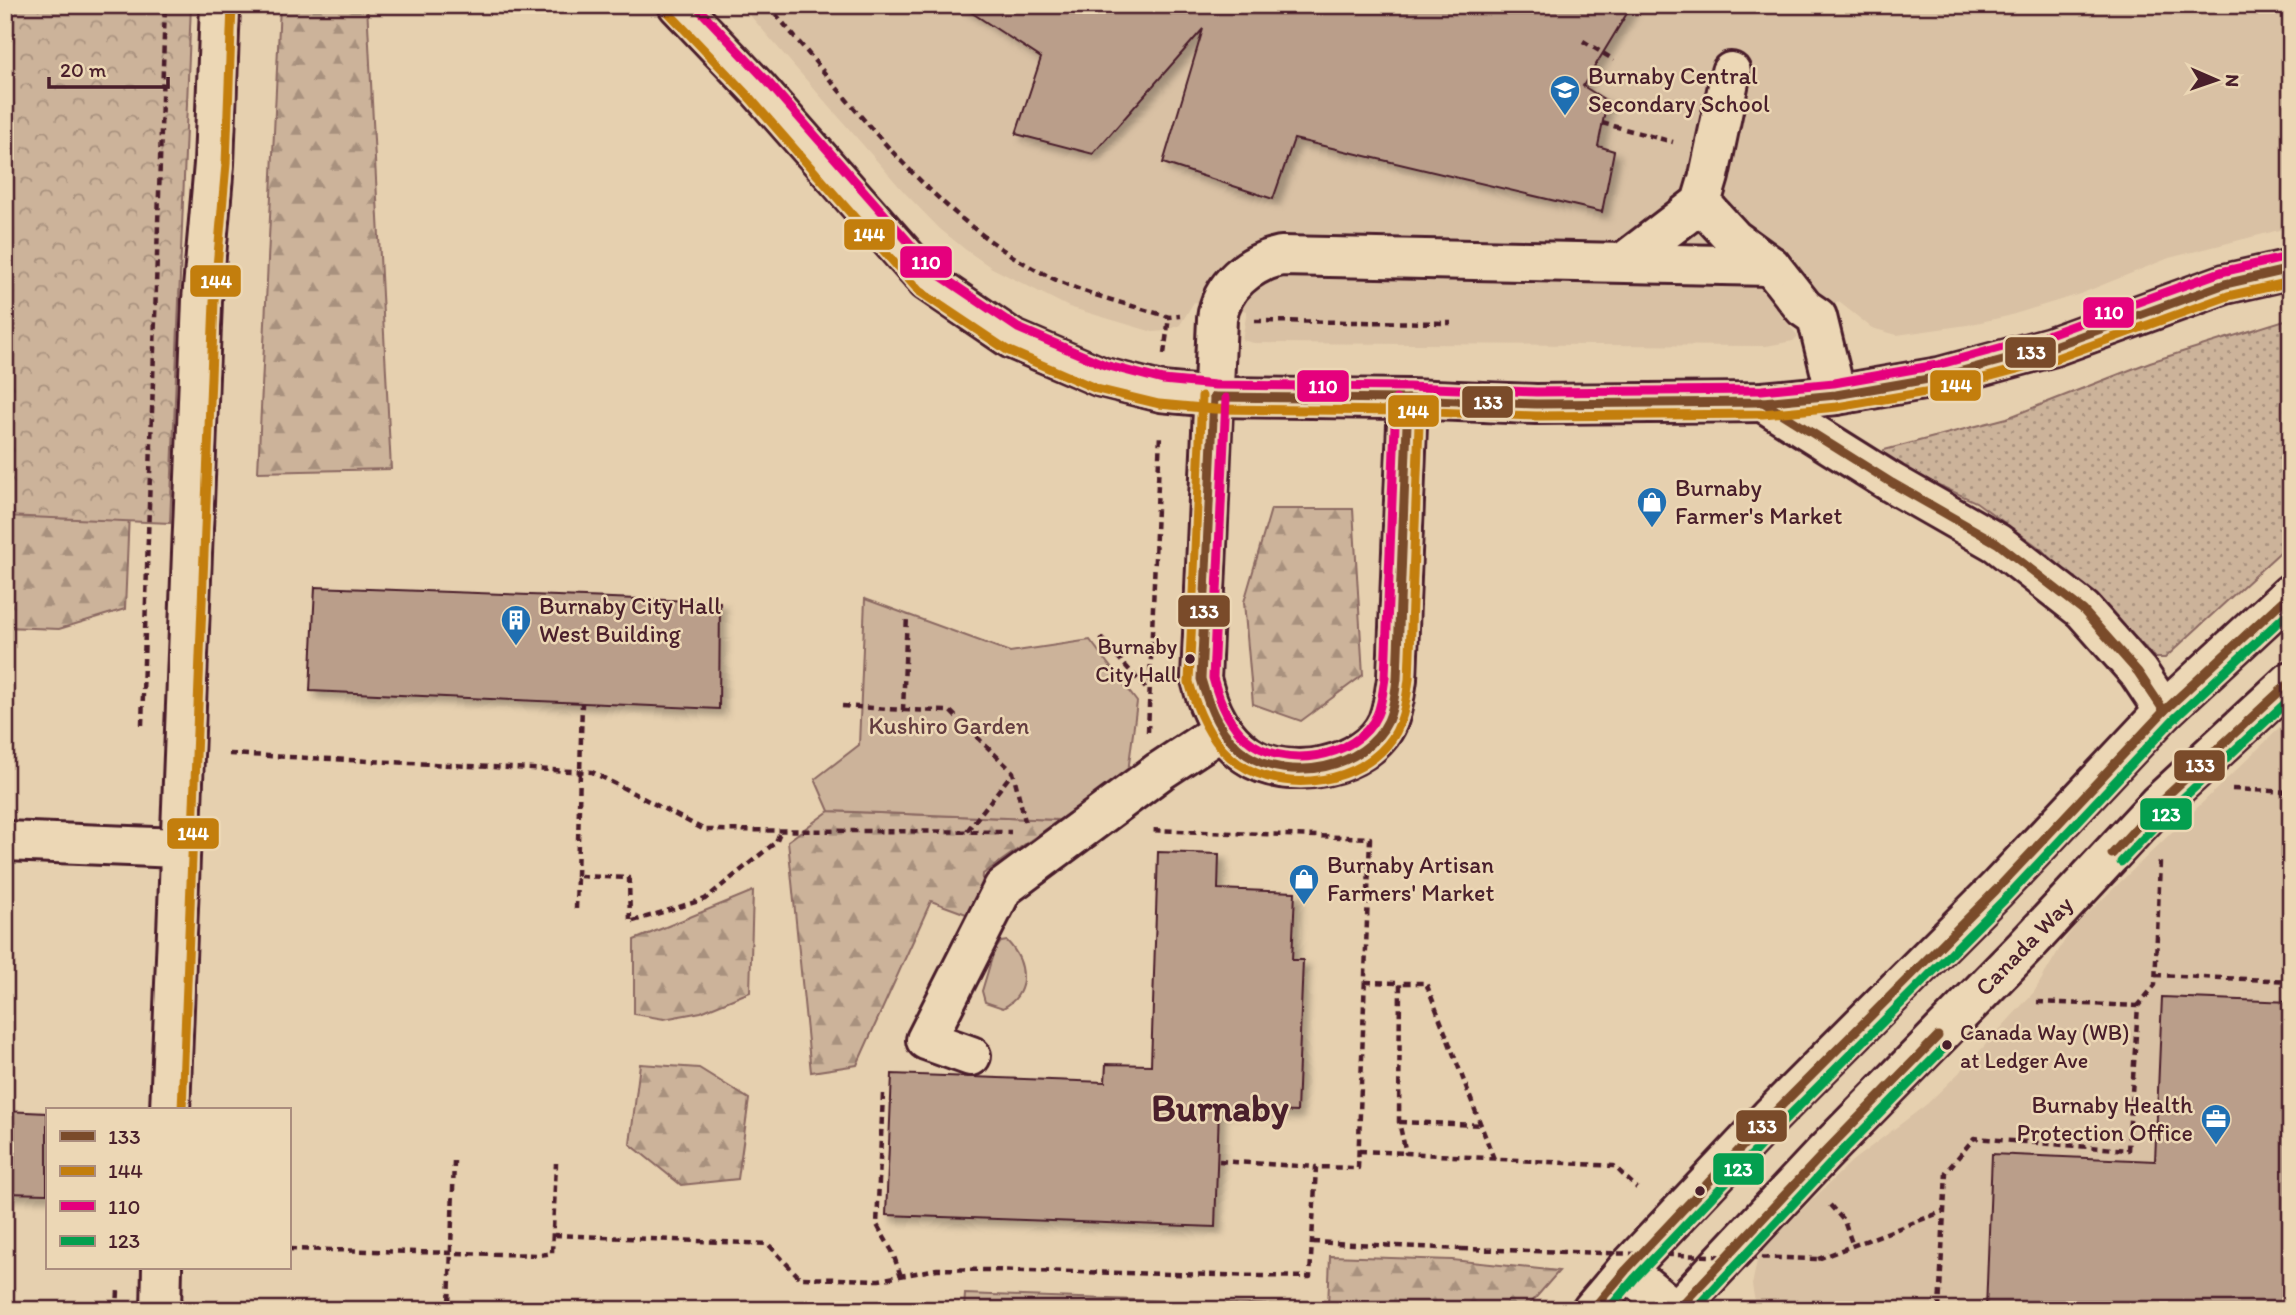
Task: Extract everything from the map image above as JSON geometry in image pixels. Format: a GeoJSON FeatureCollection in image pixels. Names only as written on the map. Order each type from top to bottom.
{"type":"FeatureCollection","features":[{"type":"Feature","properties":{"kind":"main road"},"geometry":{"type":"LineString","coordinates":[[170,1108],[202,300],[214,164],[220,5]]}},
{"type":"Feature","properties":{"kind":"main road"},"geometry":{"type":"LineString","coordinates":[[678,5],[758,89],[927,281],[1013,340],[1101,377],[1161,393],[1214,397],[1408,399],[1536,404],[1763,402],[1836,395],[1940,377],[2039,350],[2225,284],[2291,269]]}},
{"type":"Feature","properties":{"kind":"main road"},"geometry":{"type":"LineString","coordinates":[[1624,262],[1701,203],[1731,72]]}},
{"type":"Feature","properties":{"kind":"main road"},"geometry":{"type":"LineString","coordinates":[[1701,203],[1734,239],[1771,266],[1804,308],[1817,317],[1836,395]]}},
{"type":"Feature","properties":{"kind":"main road"},"geometry":{"type":"LineString","coordinates":[[1408,399],[1397,679],[1388,722],[1377,738],[1348,760],[1327,766],[1298,768],[1268,765],[1249,757],[1235,746],[1222,730],[1206,699],[1201,679],[1218,310],[1230,287],[1241,275],[1266,259],[1281,256],[1771,266]]}},
{"type":"Feature","properties":{"kind":"main road"},"geometry":{"type":"LineString","coordinates":[[1763,402],[1892,483],[1997,543],[2083,610],[2138,672],[2164,711]]}},
{"type":"Feature","properties":{"kind":"main road"},"geometry":{"type":"LineString","coordinates":[[1592,1310],[1626,1270],[1770,1117],[1996,890],[2164,711],[2291,593]]}},
{"type":"Feature","properties":{"kind":"main road","name":"Canada Way"},"geometry":{"type":"LineString","coordinates":[[1676,1310],[1863,1112],[2025,947],[2158,804],[2291,681]]}},
{"type":"Feature","properties":{"kind":"main road"},"geometry":{"type":"LineString","coordinates":[[971,1056],[926,1040],[1003,888],[1146,782],[1222,730]]}},
{"type":"Feature","properties":{"kind":"main road"},"geometry":{"type":"LineString","coordinates":[[5,841],[179,848]]}},
{"type":"Feature","properties":{"kind":"main road"},"geometry":{"type":"LineString","coordinates":[[160,1310],[162,1270]]}},
{"type":"Feature","properties":{"kind":"main road"},"geometry":{"type":"LineString","coordinates":[[1626,1270],[1676,1310]]}},
{"type":"Feature","properties":{"kind":"path"},"geometry":{"type":"LineString","coordinates":[[142,737],[165,5]]}},
{"type":"Feature","properties":{"kind":"path"},"geometry":{"type":"LineString","coordinates":[[768,5],[909,170],[958,216],[1004,251],[1062,281],[1169,317],[1187,316]]}},
{"type":"Feature","properties":{"kind":"path"},"geometry":{"type":"LineString","coordinates":[[1583,41],[1614,60]]}},
{"type":"Feature","properties":{"kind":"path"},"geometry":{"type":"LineString","coordinates":[[1602,123],[1674,142]]}},
{"type":"Feature","properties":{"kind":"path"},"geometry":{"type":"LineString","coordinates":[[1244,321],[1451,323]]}},
{"type":"Feature","properties":{"kind":"path"},"geometry":{"type":"LineString","coordinates":[[1160,446],[1145,830],[1370,838],[1358,1168],[1219,1161]]}},
{"type":"Feature","properties":{"kind":"path"},"geometry":{"type":"LineString","coordinates":[[903,710],[907,615]]}},
{"type":"Feature","properties":{"kind":"path"},"geometry":{"type":"LineString","coordinates":[[1101,638],[1150,692]]}},
{"type":"Feature","properties":{"kind":"path"},"geometry":{"type":"LineString","coordinates":[[576,908],[582,703]]}},
{"type":"Feature","properties":{"kind":"path"},"geometry":{"type":"LineString","coordinates":[[842,706],[950,711],[1013,772],[1027,832]]}},
{"type":"Feature","properties":{"kind":"path"},"geometry":{"type":"LineString","coordinates":[[229,754],[592,772],[705,830],[1015,832]]}},
{"type":"Feature","properties":{"kind":"path"},"geometry":{"type":"LineString","coordinates":[[967,832],[1013,772]]}},
{"type":"Feature","properties":{"kind":"path"},"geometry":{"type":"LineString","coordinates":[[2221,789],[2291,792]]}},
{"type":"Feature","properties":{"kind":"path"},"geometry":{"type":"LineString","coordinates":[[577,876],[629,878],[630,922],[705,899],[776,842],[781,830]]}},
{"type":"Feature","properties":{"kind":"path"},"geometry":{"type":"LineString","coordinates":[[1939,1310],[1946,1172],[1974,1138],[2128,1150],[2138,1006],[2155,985],[2160,860]]}},
{"type":"Feature","properties":{"kind":"path"},"geometry":{"type":"LineString","coordinates":[[2155,975],[2291,981]]}},
{"type":"Feature","properties":{"kind":"path"},"geometry":{"type":"LineString","coordinates":[[1365,982],[1426,983],[1494,1159]]}},
{"type":"Feature","properties":{"kind":"path"},"geometry":{"type":"LineString","coordinates":[[1400,982],[1399,1122],[1406,1153]]}},
{"type":"Feature","properties":{"kind":"path"},"geometry":{"type":"LineString","coordinates":[[2037,1002],[2138,1006]]}},
{"type":"Feature","properties":{"kind":"path"},"geometry":{"type":"LineString","coordinates":[[883,1094],[877,1225],[892,1251],[901,1276]]}},
{"type":"Feature","properties":{"kind":"path"},"geometry":{"type":"LineString","coordinates":[[1399,1122],[1482,1125]]}},
{"type":"Feature","properties":{"kind":"path"},"geometry":{"type":"LineString","coordinates":[[1359,1151],[1615,1166],[1637,1188]]}},
{"type":"Feature","properties":{"kind":"path"},"geometry":{"type":"LineString","coordinates":[[454,1161],[450,1305],[457,1305],[457,1310]]}},
{"type":"Feature","properties":{"kind":"path"},"geometry":{"type":"LineString","coordinates":[[290,1249],[540,1255],[552,1253],[556,1163]]}},
{"type":"Feature","properties":{"kind":"path"},"geometry":{"type":"LineString","coordinates":[[554,1235],[768,1244],[800,1278],[879,1280],[937,1269],[1310,1277],[1316,1167]]}},
{"type":"Feature","properties":{"kind":"path"},"geometry":{"type":"LineString","coordinates":[[1827,1202],[1844,1221],[1853,1246]]}},
{"type":"Feature","properties":{"kind":"path"},"geometry":{"type":"LineString","coordinates":[[1312,1242],[1818,1259],[1944,1211]]}},
{"type":"Feature","properties":{"kind":"shaded area","name":"Burnaby Central Secondary School"},"geometry":{"type":"Polygon","coordinates":[[[741,5],[2291,5],[2291,227],[2169,258],[2080,294],[2008,316],[1897,335],[1872,328],[1839,302],[1778,312],[1798,336],[1793,341],[1766,346],[1254,343],[1242,340],[1247,311],[1194,302],[1180,325],[1166,331],[1153,332],[1069,307],[992,268],[966,250],[940,229],[904,192],[741,5]]]}},
{"type":"Feature","properties":{"kind":"shaded area"},"geometry":{"type":"Polygon","coordinates":[[[2291,717],[2291,1310],[1760,1310],[1752,1285],[1763,1248],[1852,1161],[1927,1104],[1965,1067],[2034,992],[2078,923],[2291,717]]]}},
{"type":"Feature","properties":{"kind":"green space"},"geometry":{"type":"Polygon","coordinates":[[[5,5],[150,5],[125,609],[59,629],[5,627],[5,5]]]}},
{"type":"Feature","properties":{"kind":"green space"},"geometry":{"type":"Polygon","coordinates":[[[5,5],[191,5],[170,523],[5,516],[5,5]]]}},
{"type":"Feature","properties":{"kind":"green space"},"geometry":{"type":"Polygon","coordinates":[[[280,5],[367,5],[391,469],[258,472],[280,5]]]}},
{"type":"Feature","properties":{"kind":"green space"},"geometry":{"type":"Polygon","coordinates":[[[2291,318],[2291,542],[2165,658],[2155,658],[2107,608],[2041,549],[1976,502],[1882,459],[1884,450],[2007,418],[2150,362],[2291,318]]]}},
{"type":"Feature","properties":{"kind":"green space"},"geometry":{"type":"Polygon","coordinates":[[[1271,509],[1353,509],[1363,675],[1301,721],[1253,704],[1244,602],[1271,509]]]}},
{"type":"Feature","properties":{"kind":"green space","name":"Kushiro Garden"},"geometry":{"type":"Polygon","coordinates":[[[865,599],[1010,652],[1090,640],[1137,702],[1128,772],[1059,820],[829,811],[815,779],[859,745],[865,599]]]}},
{"type":"Feature","properties":{"kind":"green space"},"geometry":{"type":"Polygon","coordinates":[[[829,811],[1059,820],[983,874],[980,919],[931,901],[857,1065],[811,1072],[788,841],[829,811]]]}},
{"type":"Feature","properties":{"kind":"green space"},"geometry":{"type":"Polygon","coordinates":[[[753,891],[750,992],[701,1012],[664,1019],[634,1014],[634,940],[753,891]]]}},
{"type":"Feature","properties":{"kind":"green space"},"geometry":{"type":"Polygon","coordinates":[[[1007,941],[1019,958],[1023,977],[1018,994],[1003,1008],[985,1002],[982,991],[994,951],[1001,942],[1007,941]]]}},
{"type":"Feature","properties":{"kind":"green space"},"geometry":{"type":"Polygon","coordinates":[[[640,1064],[699,1068],[749,1099],[738,1179],[681,1185],[630,1144],[640,1064]]]}},
{"type":"Feature","properties":{"kind":"green space"},"geometry":{"type":"Polygon","coordinates":[[[1330,1256],[1452,1260],[1559,1271],[1525,1310],[1274,1310],[1276,1305],[1328,1307],[1330,1256]]]}},
{"type":"Feature","properties":{"kind":"green space"},"geometry":{"type":"Polygon","coordinates":[[[965,1294],[1276,1305],[1274,1310],[964,1310],[965,1294]]]}},
{"type":"Feature","properties":{"kind":"building"},"geometry":{"type":"Polygon","coordinates":[[[960,5],[1632,5],[1583,86],[1607,101],[1598,146],[1614,151],[1602,212],[1294,139],[1273,199],[1163,163],[1203,29],[1093,154],[1016,134],[1041,58],[960,5]]]}},
{"type":"Feature","properties":{"kind":"building","name":"Burnaby City Hall West Building"},"geometry":{"type":"Polygon","coordinates":[[[315,587],[720,602],[719,709],[310,691],[315,587]]]}},
{"type":"Feature","properties":{"kind":"building"},"geometry":{"type":"Polygon","coordinates":[[[1158,852],[1219,854],[1218,889],[1295,892],[1292,960],[1303,960],[1297,1112],[1219,1109],[1215,1227],[886,1215],[892,1074],[1105,1082],[1106,1064],[1151,1065],[1158,852]]]}},
{"type":"Feature","properties":{"kind":"building"},"geometry":{"type":"Polygon","coordinates":[[[2162,997],[2291,1002],[2291,1310],[1986,1310],[1992,1154],[2155,1161],[2162,997]]]}},
{"type":"Feature","properties":{"kind":"building"},"geometry":{"type":"Polygon","coordinates":[[[5,1111],[46,1113],[46,1194],[5,1193],[5,1111]]]}},
{"type":"Feature","properties":{"kind":"transit line","name":"144"},"geometry":{"type":"LineString","coordinates":[[182,1108],[214,301],[226,164],[232,5]]}},
{"type":"Feature","properties":{"kind":"transit line","name":"110"},"geometry":{"type":"LineString","coordinates":[[695,5],[767,81],[935,272],[1018,328],[1105,365],[1163,380],[1215,385],[1408,387],[1536,392],[1762,390],[1834,383],[1937,365],[2047,335],[2221,272],[2288,257]]}},
{"type":"Feature","properties":{"kind":"transit line","name":"144"},"geometry":{"type":"LineString","coordinates":[[669,13],[749,97],[919,291],[1007,350],[1097,389],[1159,404],[1214,409],[1408,411],[1536,416],[1763,414],[1837,407],[1943,389],[2054,359],[2228,296],[2291,282]]}},
{"type":"Feature","properties":{"kind":"transit line","name":"133"},"geometry":{"type":"LineString","coordinates":[[1214,397],[1408,399],[1536,404],[1763,402],[1836,395],[1940,377],[2051,347],[2225,284],[2291,269]]}},
{"type":"Feature","properties":{"kind":"transit line","name":"144"},"geometry":{"type":"LineString","coordinates":[[1202,396],[1189,682],[1204,722],[1215,741],[1230,757],[1247,769],[1267,777],[1289,781],[1311,781],[1353,770],[1372,759],[1387,745],[1400,723],[1409,679],[1420,399]]}},
{"type":"Feature","properties":{"kind":"transit line","name":"133"},"geometry":{"type":"LineString","coordinates":[[1214,397],[1201,679],[1217,722],[1238,748],[1264,764],[1304,769],[1345,760],[1362,750],[1377,737],[1392,711],[1397,679],[1408,399]]}},
{"type":"Feature","properties":{"kind":"transit line","name":"110"},"geometry":{"type":"LineString","coordinates":[[1226,398],[1213,678],[1225,711],[1246,739],[1261,749],[1278,755],[1298,757],[1336,751],[1353,742],[1367,730],[1380,706],[1385,678],[1396,399]]}},
{"type":"Feature","properties":{"kind":"transit line","name":"133"},"geometry":{"type":"LineString","coordinates":[[1763,402],[1892,483],[1997,543],[2083,610],[2138,672],[2164,711]]}},
{"type":"Feature","properties":{"kind":"transit line","name":"133"},"geometry":{"type":"LineString","coordinates":[[1592,1310],[1626,1270],[1770,1117],[1996,890],[2164,711],[2291,593]]}},
{"type":"Feature","properties":{"kind":"transit line","name":"123"},"geometry":{"type":"LineString","coordinates":[[1608,1310],[1779,1126],[2005,899],[2173,720],[2291,610]]}},
{"type":"Feature","properties":{"kind":"transit line","name":"133"},"geometry":{"type":"LineString","coordinates":[[2112,854],[2158,804],[2291,681]]}},
{"type":"Feature","properties":{"kind":"transit line","name":"123"},"geometry":{"type":"LineString","coordinates":[[2121,862],[2167,813],[2291,698]]}},
{"type":"Feature","properties":{"kind":"transit line","name":"133"},"geometry":{"type":"LineString","coordinates":[[1677,1310],[1938,1036]]}},
{"type":"Feature","properties":{"kind":"transit line","name":"123"},"geometry":{"type":"LineString","coordinates":[[1694,1310],[1832,1162],[1947,1045]]}},
{"type":"Feature","properties":{"kind":"place","name":"Burnaby Central Secondary School"},"geometry":{"type":"Point","coordinates":[1565,117]}},
{"type":"Feature","properties":{"kind":"place","name":"Burnaby Farmer's Market"},"geometry":{"type":"Point","coordinates":[1652,529]}},
{"type":"Feature","properties":{"kind":"place","name":"Burnaby City Hall West Building"},"geometry":{"type":"Point","coordinates":[516,647]}},
{"type":"Feature","properties":{"kind":"place","name":"Burnaby City Hall"},"geometry":{"type":"Point","coordinates":[1190,659]}},
{"type":"Feature","properties":{"kind":"place","name":"Burnaby Artisan Farmers' Market"},"geometry":{"type":"Point","coordinates":[1304,906]}},
{"type":"Feature","properties":{"kind":"place","name":"Canada Way (WB) at Ledger Ave"},"geometry":{"type":"Point","coordinates":[1947,1045]}},
{"type":"Feature","properties":{"kind":"place","name":"Burnaby Health Protection Office"},"geometry":{"type":"Point","coordinates":[2216,1146]}},
{"type":"Feature","properties":{"kind":"district","name":"Burnaby"},"geometry":{"type":"Point","coordinates":[1220,1108]}}]}
